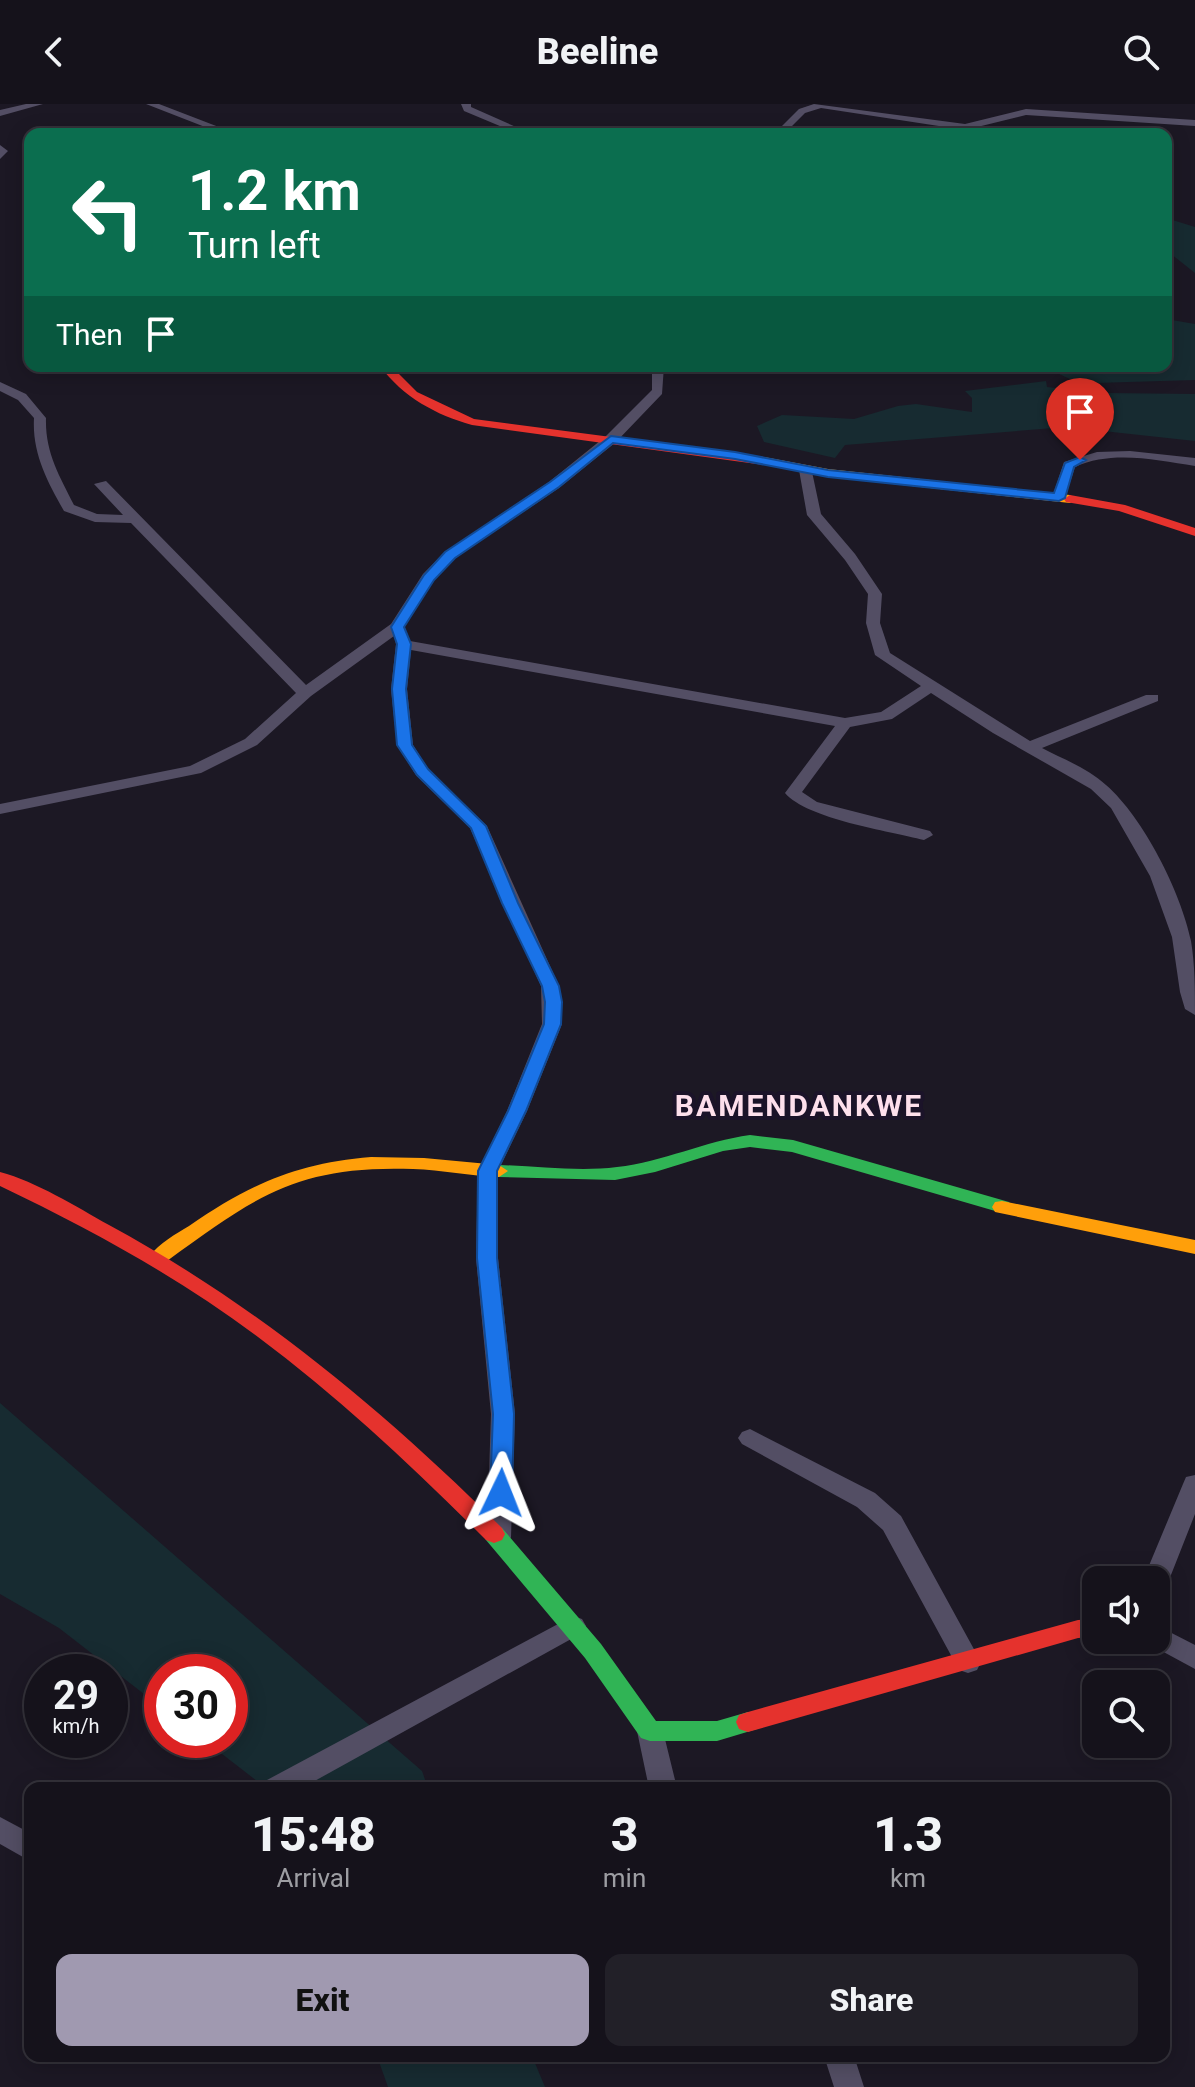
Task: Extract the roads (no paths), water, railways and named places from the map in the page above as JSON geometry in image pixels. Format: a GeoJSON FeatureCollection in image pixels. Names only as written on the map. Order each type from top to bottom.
{"type":"FeatureCollection","features":[{"type":"Feature","properties":{"kind":"street"},"geometry":{"type":"LineString","coordinates":[[0,113],[38,104]]}},
{"type":"Feature","properties":{"kind":"street"},"geometry":{"type":"LineString","coordinates":[[151,104],[216,128]]}},
{"type":"Feature","properties":{"kind":"street"},"geometry":{"type":"LineString","coordinates":[[466,104],[467,109],[513,128]]}},
{"type":"Feature","properties":{"kind":"street"},"geometry":{"type":"LineString","coordinates":[[785,128],[799,108],[820,105],[965,127],[984,126],[1004,114],[1026,112],[1195,123]]}},
{"type":"Feature","properties":{"kind":"street"},"geometry":{"type":"LineString","coordinates":[[0,148],[3,151],[0,156]]}},
{"type":"Feature","properties":{"kind":"street"},"geometry":{"type":"LineString","coordinates":[[389,372],[428,406],[452,416],[735,456],[806,470],[1059,498],[1121,508],[1195,532]]}},
{"type":"Feature","properties":{"kind":"street"},"geometry":{"type":"LineString","coordinates":[[499,1537],[503,1414],[487,1258],[488,1171],[517,1111],[552,1024],[553,1002],[550,986],[510,903],[478,826],[422,772],[405,745],[399,689],[401,636],[428,577],[450,555],[554,485],[611,439],[658,391],[658,372]]}},
{"type":"Feature","properties":{"kind":"street"},"geometry":{"type":"LineString","coordinates":[[0,386],[22,397],[40,418],[39,442],[43,456],[69,508],[95,518],[135,519]]}},
{"type":"Feature","properties":{"kind":"street"},"geometry":{"type":"LineString","coordinates":[[1059,498],[1073,462],[1135,454],[1195,462]]}},
{"type":"Feature","properties":{"kind":"street"},"geometry":{"type":"LineString","coordinates":[[806,470],[814,515],[850,557],[875,594],[873,623],[879,649],[889,660],[1109,794],[1159,876],[1188,933],[1189,992],[1195,1009]]}},
{"type":"Feature","properties":{"kind":"street"},"geometry":{"type":"LineString","coordinates":[[101,484],[305,693]]}},
{"type":"Feature","properties":{"kind":"street"},"geometry":{"type":"LineString","coordinates":[[0,809],[195,770],[251,742],[305,693],[401,636],[845,723],[886,716],[932,686]]}},
{"type":"Feature","properties":{"kind":"street"},"geometry":{"type":"LineString","coordinates":[[1029,747],[1152,698]]}},
{"type":"Feature","properties":{"kind":"street"},"geometry":{"type":"LineString","coordinates":[[845,723],[793,793],[811,806],[924,835]]}},
{"type":"Feature","properties":{"kind":"street"},"geometry":{"type":"LineString","coordinates":[[160,1256],[239,1199],[279,1178],[315,1167],[359,1162],[416,1163],[488,1171],[615,1174],[648,1168],[721,1145],[750,1141],[793,1146],[1013,1210],[1195,1247]]}},
{"type":"Feature","properties":{"kind":"street"},"geometry":{"type":"LineString","coordinates":[[0,1178],[52,1199],[160,1256],[241,1311],[404,1446],[499,1537],[573,1626],[650,1731],[662,1782]]}},
{"type":"Feature","properties":{"kind":"street"},"geometry":{"type":"LineString","coordinates":[[750,1438],[866,1500],[892,1523],[968,1662]]}},
{"type":"Feature","properties":{"kind":"street"},"geometry":{"type":"LineString","coordinates":[[1162,1566],[1195,1484]]}},
{"type":"Feature","properties":{"kind":"street"},"geometry":{"type":"LineString","coordinates":[[288,1782],[573,1626]]}},
{"type":"Feature","properties":{"kind":"street"},"geometry":{"type":"LineString","coordinates":[[650,1731],[717,1731],[1082,1629]]}},
{"type":"Feature","properties":{"kind":"street"},"geometry":{"type":"LineString","coordinates":[[1170,1644],[1195,1658]]}},
{"type":"Feature","properties":{"kind":"street"},"geometry":{"type":"LineString","coordinates":[[0,1829],[24,1844]]}},
{"type":"Feature","properties":{"kind":"street"},"geometry":{"type":"LineString","coordinates":[[841,2062],[849,2087]]}},
{"type":"Feature","properties":{"kind":"district","name":"BAMENDANKWE"},"geometry":{"type":"Point","coordinates":[799,1105]}}]}
